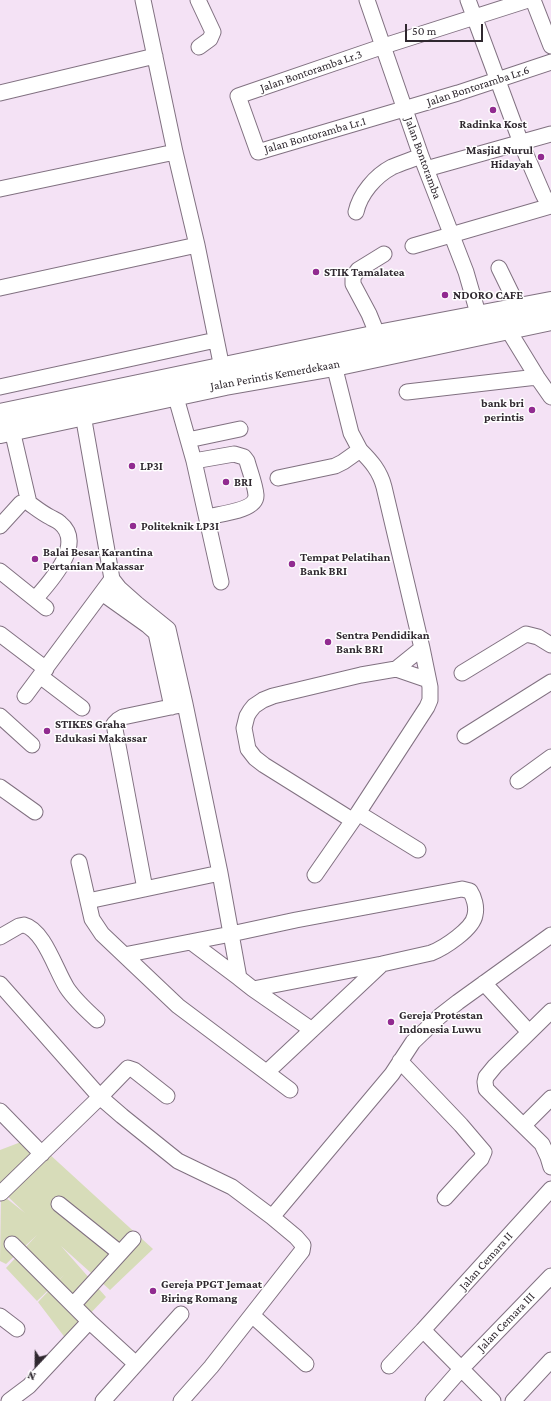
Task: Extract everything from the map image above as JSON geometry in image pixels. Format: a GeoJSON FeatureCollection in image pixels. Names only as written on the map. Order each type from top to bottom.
{"type":"FeatureCollection","features":[{"type":"Feature","properties":{"kind":"highway","name":"Jalan Perintis Kemerdekaan"},"geometry":{"type":"LineString","coordinates":[[5,423],[222,368],[377,332],[479,317],[551,303]]}},
{"type":"Feature","properties":{"kind":"highway","name":"Jalan Perintis Kemerdekaan"},"geometry":{"type":"LineString","coordinates":[[5,423],[84,415],[175,394],[334,365],[551,319]]}},
{"type":"Feature","properties":{"kind":"street"},"geometry":{"type":"LineString","coordinates":[[143,0],[197,245],[222,368]]}},
{"type":"Feature","properties":{"kind":"street"},"geometry":{"type":"LineString","coordinates":[[198,0],[213,32],[210,39],[199,47]]}},
{"type":"Feature","properties":{"kind":"street","name":"Jalan Bontoramba"},"geometry":{"type":"LineString","coordinates":[[367,0],[406,109],[423,162],[452,234],[479,317]]}},
{"type":"Feature","properties":{"kind":"street"},"geometry":{"type":"LineString","coordinates":[[413,246],[551,205],[543,194],[521,143],[468,0]]}},
{"type":"Feature","properties":{"kind":"street","name":"Jalan Bontoramba Lr.3"},"geometry":{"type":"LineString","coordinates":[[238,96],[384,46],[528,0]]}},
{"type":"Feature","properties":{"kind":"street"},"geometry":{"type":"LineString","coordinates":[[533,0],[551,46]]}},
{"type":"Feature","properties":{"kind":"street"},"geometry":{"type":"LineString","coordinates":[[0,93],[155,56]]}},
{"type":"Feature","properties":{"kind":"street","name":"Jalan Bontoramba Lr.6"},"geometry":{"type":"LineString","coordinates":[[406,109],[551,62]]}},
{"type":"Feature","properties":{"kind":"street","name":"Jalan Bontoramba Lr.1"},"geometry":{"type":"LineString","coordinates":[[238,96],[258,152],[406,109]]}},
{"type":"Feature","properties":{"kind":"street"},"geometry":{"type":"LineString","coordinates":[[356,212],[363,193],[373,182],[392,167],[521,143],[551,134]]}},
{"type":"Feature","properties":{"kind":"street"},"geometry":{"type":"LineString","coordinates":[[0,189],[176,152]]}},
{"type":"Feature","properties":{"kind":"street"},"geometry":{"type":"LineString","coordinates":[[0,288],[197,245]]}},
{"type":"Feature","properties":{"kind":"street"},"geometry":{"type":"LineString","coordinates":[[377,332],[353,284],[353,277],[358,270],[384,254]]}},
{"type":"Feature","properties":{"kind":"street"},"geometry":{"type":"LineString","coordinates":[[499,268],[519,310]]}},
{"type":"Feature","properties":{"kind":"street"},"geometry":{"type":"LineString","coordinates":[[507,328],[551,397]]}},
{"type":"Feature","properties":{"kind":"street"},"geometry":{"type":"LineString","coordinates":[[0,387],[216,340]]}},
{"type":"Feature","properties":{"kind":"street"},"geometry":{"type":"LineString","coordinates":[[315,875],[427,707],[430,694],[422,648],[381,477],[374,464],[360,450],[350,432],[334,365]]}},
{"type":"Feature","properties":{"kind":"street"},"geometry":{"type":"LineString","coordinates":[[408,392],[537,377]]}},
{"type":"Feature","properties":{"kind":"street"},"geometry":{"type":"LineString","coordinates":[[175,394],[194,461],[221,582]]}},
{"type":"Feature","properties":{"kind":"street"},"geometry":{"type":"LineString","coordinates":[[84,415],[112,579],[119,588],[168,629],[178,705]]}},
{"type":"Feature","properties":{"kind":"street"},"geometry":{"type":"LineString","coordinates":[[5,423],[25,503]]}},
{"type":"Feature","properties":{"kind":"street"},"geometry":{"type":"LineString","coordinates":[[188,440],[240,428]]}},
{"type":"Feature","properties":{"kind":"street"},"geometry":{"type":"LineString","coordinates":[[278,478],[335,466],[360,450]]}},
{"type":"Feature","properties":{"kind":"street"},"geometry":{"type":"LineString","coordinates":[[194,461],[234,454],[244,457],[248,461],[256,496],[254,502],[246,508],[207,517]]}},
{"type":"Feature","properties":{"kind":"street"},"geometry":{"type":"LineString","coordinates":[[0,526],[25,503]]}},
{"type":"Feature","properties":{"kind":"street"},"geometry":{"type":"LineString","coordinates":[[0,571],[41,604],[67,556],[69,541],[68,534],[64,526],[60,522],[25,503]]}},
{"type":"Feature","properties":{"kind":"street"},"geometry":{"type":"LineString","coordinates":[[25,696],[112,579]]}},
{"type":"Feature","properties":{"kind":"street"},"geometry":{"type":"LineString","coordinates":[[102,593],[156,633],[178,705],[220,873],[239,978]]}},
{"type":"Feature","properties":{"kind":"street"},"geometry":{"type":"LineString","coordinates":[[0,634],[82,708]]}},
{"type":"Feature","properties":{"kind":"street"},"geometry":{"type":"LineString","coordinates":[[462,673],[526,634],[531,634],[538,637],[551,645]]}},
{"type":"Feature","properties":{"kind":"street"},"geometry":{"type":"LineString","coordinates":[[396,669],[422,648]]}},
{"type":"Feature","properties":{"kind":"street"},"geometry":{"type":"LineString","coordinates":[[418,850],[355,817],[264,765],[255,758],[248,749],[244,734],[247,716],[254,706],[268,698],[361,675],[396,669],[428,680]]}},
{"type":"Feature","properties":{"kind":"street"},"geometry":{"type":"LineString","coordinates":[[466,736],[551,682]]}},
{"type":"Feature","properties":{"kind":"street"},"geometry":{"type":"LineString","coordinates":[[145,889],[114,724],[123,717],[178,705]]}},
{"type":"Feature","properties":{"kind":"street"},"geometry":{"type":"LineString","coordinates":[[0,716],[32,745]]}},
{"type":"Feature","properties":{"kind":"street"},"geometry":{"type":"LineString","coordinates":[[518,781],[551,757]]}},
{"type":"Feature","properties":{"kind":"street"},"geometry":{"type":"LineString","coordinates":[[0,787],[35,812]]}},
{"type":"Feature","properties":{"kind":"street"},"geometry":{"type":"LineString","coordinates":[[79,862],[92,919],[95,926],[102,934],[178,1006],[290,1090]]}},
{"type":"Feature","properties":{"kind":"street"},"geometry":{"type":"LineString","coordinates":[[88,901],[220,873]]}},
{"type":"Feature","properties":{"kind":"street"},"geometry":{"type":"LineString","coordinates":[[124,955],[436,893],[462,889],[470,890],[473,896],[475,916],[465,931],[438,950],[382,964],[253,989]]}},
{"type":"Feature","properties":{"kind":"street"},"geometry":{"type":"LineString","coordinates":[[0,937],[24,924],[32,928],[41,939],[67,987],[75,998],[97,1020]]}},
{"type":"Feature","properties":{"kind":"street"},"geometry":{"type":"LineString","coordinates":[[272,1217],[387,1080],[412,1042],[440,1016],[551,935]]}},
{"type":"Feature","properties":{"kind":"street"},"geometry":{"type":"LineString","coordinates":[[191,942],[253,989],[312,1030]]}},
{"type":"Feature","properties":{"kind":"street"},"geometry":{"type":"LineString","coordinates":[[267,1072],[382,964]]}},
{"type":"Feature","properties":{"kind":"street"},"geometry":{"type":"LineString","coordinates":[[0,984],[100,1097],[171,1156],[232,1187],[272,1217],[296,1237],[303,1245],[303,1248],[248,1321],[212,1367],[181,1401]]}},
{"type":"Feature","properties":{"kind":"street"},"geometry":{"type":"LineString","coordinates":[[484,984],[529,1032]]}},
{"type":"Feature","properties":{"kind":"street"},"geometry":{"type":"LineString","coordinates":[[551,1011],[495,1066],[486,1077],[485,1082],[486,1089],[544,1146],[551,1167]]}},
{"type":"Feature","properties":{"kind":"street"},"geometry":{"type":"LineString","coordinates":[[400,1061],[461,1125],[484,1152],[481,1160],[475,1164],[445,1198]]}},
{"type":"Feature","properties":{"kind":"street"},"geometry":{"type":"LineString","coordinates":[[1,1193],[129,1068],[134,1070],[167,1096]]}},
{"type":"Feature","properties":{"kind":"street"},"geometry":{"type":"LineString","coordinates":[[524,1125],[551,1098]]}},
{"type":"Feature","properties":{"kind":"street"},"geometry":{"type":"LineString","coordinates":[[0,1111],[42,1154]]}},
{"type":"Feature","properties":{"kind":"street","name":"Jalan Cemara II"},"geometry":{"type":"LineString","coordinates":[[388,1366],[424,1331],[551,1189]]}},
{"type":"Feature","properties":{"kind":"street"},"geometry":{"type":"LineString","coordinates":[[59,1204],[120,1253]]}},
{"type":"Feature","properties":{"kind":"street"},"geometry":{"type":"LineString","coordinates":[[73,1305],[133,1238]]}},
{"type":"Feature","properties":{"kind":"street"},"geometry":{"type":"LineString","coordinates":[[12,1244],[90,1322],[136,1364]]}},
{"type":"Feature","properties":{"kind":"street","name":"Jalan Cemara III"},"geometry":{"type":"LineString","coordinates":[[432,1401],[551,1276]]}},
{"type":"Feature","properties":{"kind":"street"},"geometry":{"type":"LineString","coordinates":[[103,1401],[181,1314]]}},
{"type":"Feature","properties":{"kind":"street"},"geometry":{"type":"LineString","coordinates":[[0,1316],[17,1329]]}},
{"type":"Feature","properties":{"kind":"street"},"geometry":{"type":"LineString","coordinates":[[248,1321],[306,1364]]}},
{"type":"Feature","properties":{"kind":"street"},"geometry":{"type":"LineString","coordinates":[[9,1401],[29,1386],[90,1322]]}},
{"type":"Feature","properties":{"kind":"street"},"geometry":{"type":"LineString","coordinates":[[424,1331],[493,1401]]}},
{"type":"Feature","properties":{"kind":"street"},"geometry":{"type":"LineString","coordinates":[[513,1401],[551,1360]]}},
{"type":"Feature","properties":{"kind":"green space"},"geometry":{"type":"Polygon","coordinates":[[[21,1142],[34,1153],[0,1184],[0,1150],[21,1142]]]}},
{"type":"Feature","properties":{"kind":"green space"},"geometry":{"type":"Polygon","coordinates":[[[47,1152],[153,1249],[110,1290],[61,1246],[106,1297],[66,1339],[38,1302],[64,1275],[37,1301],[6,1268],[37,1235],[6,1264],[0,1261],[1,1194],[25,1213],[1,1190],[47,1152]]]}},
{"type":"Feature","properties":{"kind":"place","name":"Radinka Kost"},"geometry":{"type":"Point","coordinates":[493,110]}},
{"type":"Feature","properties":{"kind":"place","name":"Masjid Nurul Hidayah"},"geometry":{"type":"Point","coordinates":[541,157]}},
{"type":"Feature","properties":{"kind":"place","name":"STIK Tamalatea"},"geometry":{"type":"Point","coordinates":[316,272]}},
{"type":"Feature","properties":{"kind":"place","name":"NDORO CAFE"},"geometry":{"type":"Point","coordinates":[445,295]}},
{"type":"Feature","properties":{"kind":"place","name":"bank bri perintis"},"geometry":{"type":"Point","coordinates":[532,410]}},
{"type":"Feature","properties":{"kind":"place","name":"LP3I"},"geometry":{"type":"Point","coordinates":[132,466]}},
{"type":"Feature","properties":{"kind":"place","name":"BRI"},"geometry":{"type":"Point","coordinates":[226,482]}},
{"type":"Feature","properties":{"kind":"place","name":"Politeknik LP3I"},"geometry":{"type":"Point","coordinates":[133,526]}},
{"type":"Feature","properties":{"kind":"place","name":"Balai Besar Karantina Pertanian Makassar"},"geometry":{"type":"Point","coordinates":[35,559]}},
{"type":"Feature","properties":{"kind":"place","name":"Tempat Pelatihan Bank BRI"},"geometry":{"type":"Point","coordinates":[292,564]}},
{"type":"Feature","properties":{"kind":"place","name":"Sentra Pendidikan Bank BRI"},"geometry":{"type":"Point","coordinates":[328,642]}},
{"type":"Feature","properties":{"kind":"place","name":"STIKES Graha Edukasi Makassar"},"geometry":{"type":"Point","coordinates":[47,731]}},
{"type":"Feature","properties":{"kind":"place","name":"Gereja Protestan Indonesia Luwu"},"geometry":{"type":"Point","coordinates":[391,1022]}},
{"type":"Feature","properties":{"kind":"place","name":"Gereja PPGT Jemaat Biring Romang"},"geometry":{"type":"Point","coordinates":[153,1291]}}]}
